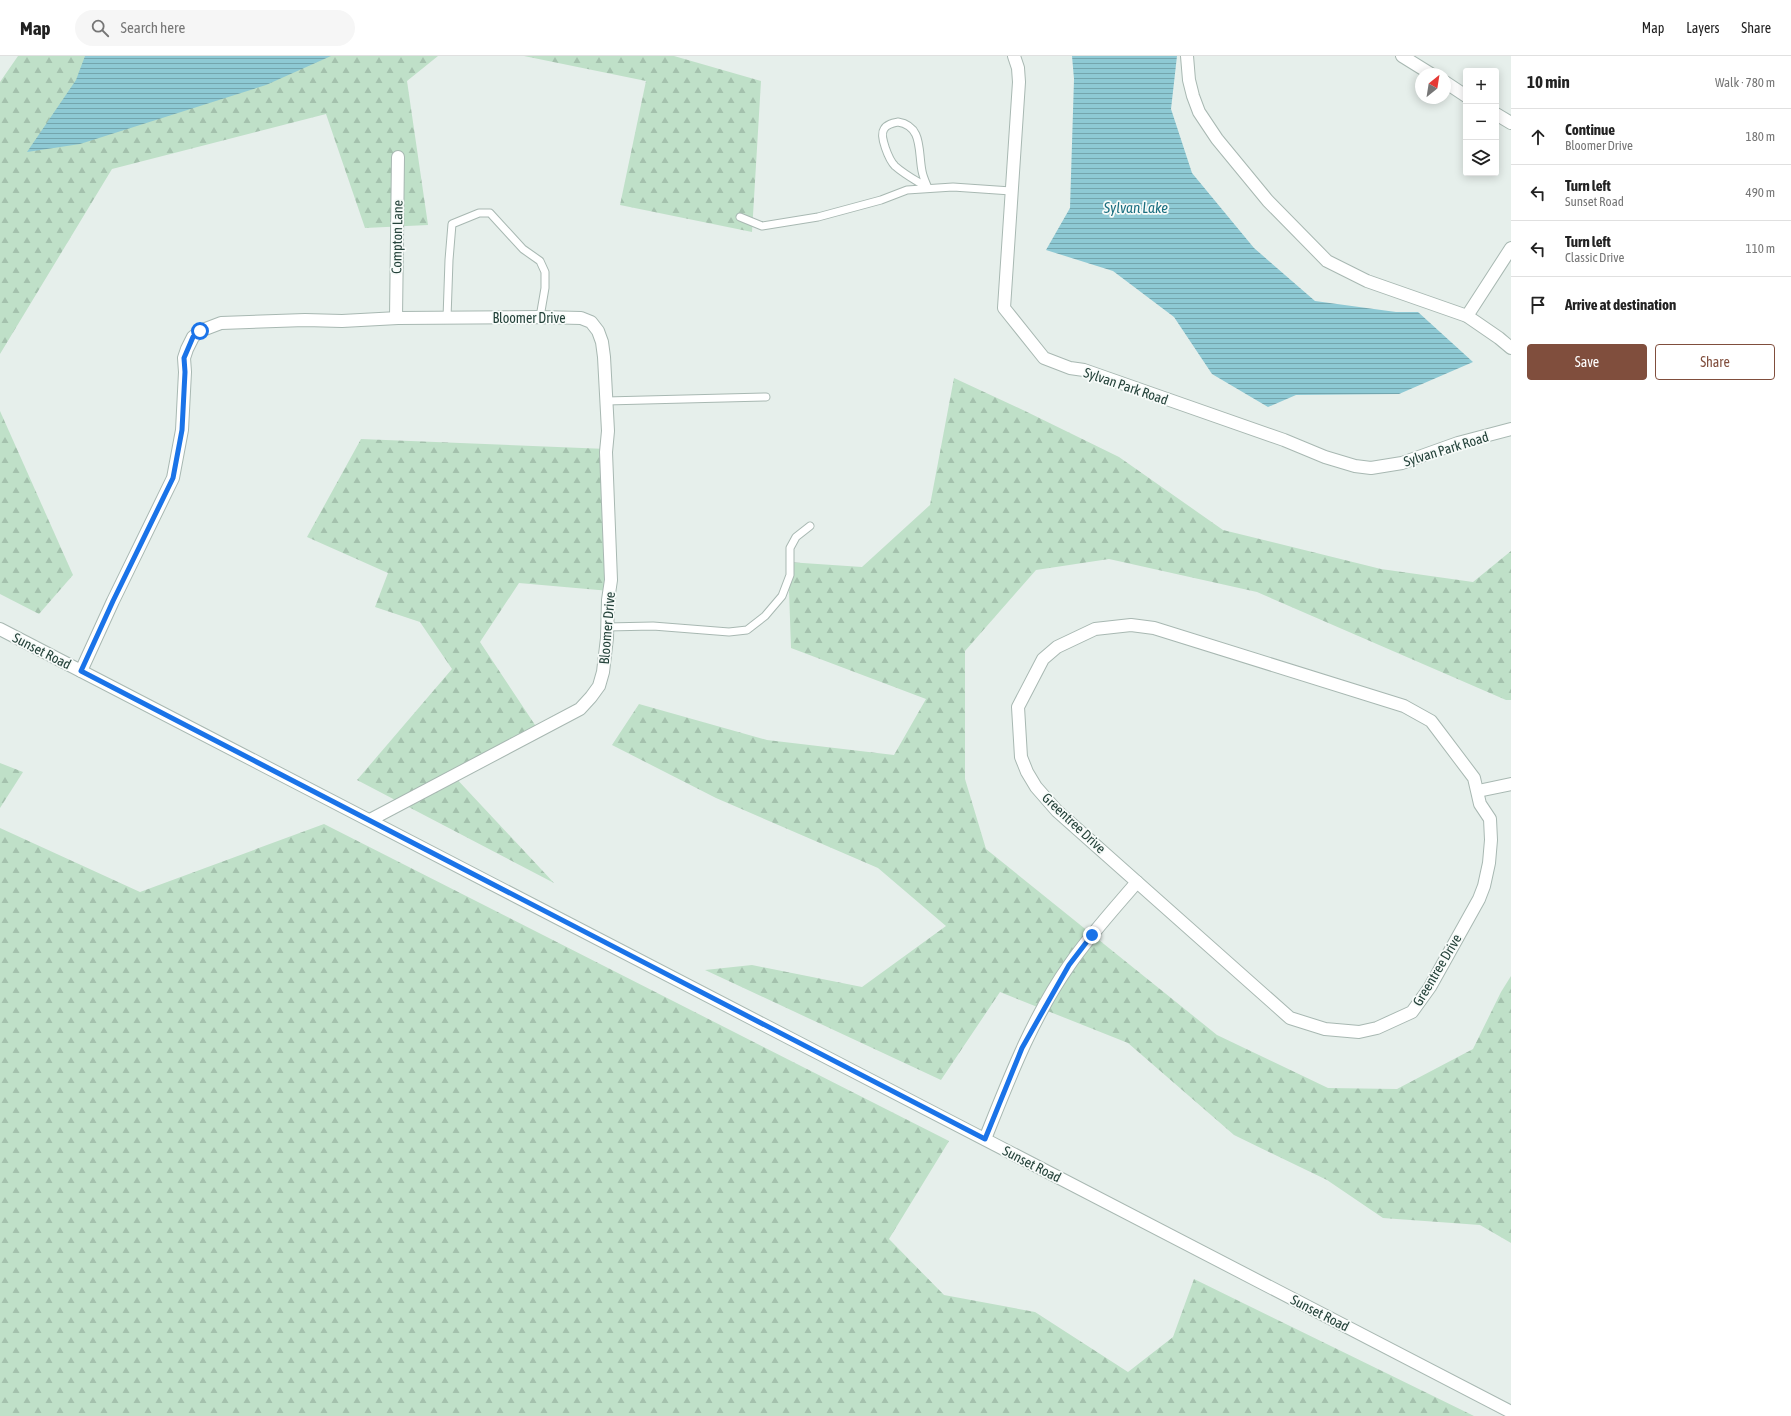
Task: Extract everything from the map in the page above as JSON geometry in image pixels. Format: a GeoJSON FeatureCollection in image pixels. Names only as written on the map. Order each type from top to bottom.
{"type":"FeatureCollection","features":[{"type":"Feature","properties":{"kind":"street","name":"Sylvan Park Road"},"geometry":{"type":"LineString","coordinates":[[1014,56],[1018,68],[1019,82],[1004,308],[1044,358],[1070,368],[1084,370],[1284,440],[1325,457],[1355,466],[1371,468],[1402,463],[1458,443],[1511,429]]}},
{"type":"Feature","properties":{"kind":"street"},"geometry":{"type":"LineString","coordinates":[[1187,56],[1189,80],[1193,96],[1199,112],[1217,139],[1268,202],[1327,261],[1366,281],[1467,316],[1511,348]]}},
{"type":"Feature","properties":{"kind":"street"},"geometry":{"type":"LineString","coordinates":[[1402,56],[1421,68]]}},
{"type":"Feature","properties":{"kind":"street"},"geometry":{"type":"LineString","coordinates":[[1451,86],[1463,94]]}},
{"type":"Feature","properties":{"kind":"street"},"geometry":{"type":"LineString","coordinates":[[1499,116],[1511,124]]}},
{"type":"Feature","properties":{"kind":"street","name":"Compton Lane"},"geometry":{"type":"LineString","coordinates":[[396,318],[398,157]]}},
{"type":"Feature","properties":{"kind":"street"},"geometry":{"type":"LineString","coordinates":[[1467,316],[1511,248]]}},
{"type":"Feature","properties":{"kind":"street","name":"Bloomer Drive"},"geometry":{"type":"LineString","coordinates":[[81,671],[113,601],[173,478],[182,430],[185,372],[184,358],[193,337],[210,326],[221,323],[305,320],[348,321],[396,318],[540,317],[581,318],[591,322],[598,331],[602,342],[608,431],[606,452],[611,580],[608,600],[606,655],[599,686],[580,709],[370,820]]}},
{"type":"Feature","properties":{"kind":"street","name":"Greentree Drive"},"geometry":{"type":"LineString","coordinates":[[1131,625],[1154,628],[1404,706],[1430,721],[1474,778],[1478,791],[1480,804],[1490,819],[1491,835],[1488,869],[1479,899],[1430,986],[1412,1012],[1377,1028],[1359,1032],[1325,1029],[1290,1018],[1057,811],[1036,787],[1027,772],[1021,757],[1018,707],[1043,659],[1057,647],[1095,629],[1131,625]]}},
{"type":"Feature","properties":{"kind":"street","name":"Sunset Road"},"geometry":{"type":"LineString","coordinates":[[0,629],[1511,1412]]}},
{"type":"Feature","properties":{"kind":"street"},"geometry":{"type":"LineString","coordinates":[[1478,791],[1511,784]]}},
{"type":"Feature","properties":{"kind":"street"},"geometry":{"type":"LineString","coordinates":[[985,1139],[1022,1048],[1062,976],[1092,935],[1137,882]]}},
{"type":"Feature","properties":{"kind":"lane"},"geometry":{"type":"LineString","coordinates":[[898,122],[905,123],[911,126],[916,134],[922,172],[928,188],[894,165],[888,155],[882,136],[884,129],[890,124],[898,122]]}},
{"type":"Feature","properties":{"kind":"lane"},"geometry":{"type":"LineString","coordinates":[[740,216],[762,226],[818,217],[881,200],[907,190],[928,188],[984,188],[1011,191]]}},
{"type":"Feature","properties":{"kind":"lane"},"geometry":{"type":"LineString","coordinates":[[447,318],[452,224],[479,213],[490,214],[523,249],[540,261],[545,272],[545,288],[540,317]]}},
{"type":"Feature","properties":{"kind":"lane"},"geometry":{"type":"LineString","coordinates":[[606,401],[766,397]]}},
{"type":"Feature","properties":{"kind":"lane"},"geometry":{"type":"LineString","coordinates":[[607,627],[653,626],[730,632],[746,630],[765,616],[782,596],[790,575],[790,548],[796,537],[810,526]]}},
{"type":"Feature","properties":{"kind":"green space"},"geometry":{"type":"Polygon","coordinates":[[[18,56],[438,56],[407,81],[428,225],[365,228],[326,114],[112,169],[0,354],[0,82],[18,56]]]}},
{"type":"Feature","properties":{"kind":"green space"},"geometry":{"type":"Polygon","coordinates":[[[524,56],[674,56],[761,81],[752,232],[620,205],[646,81],[524,56]]]}},
{"type":"Feature","properties":{"kind":"green space"},"geometry":{"type":"Polygon","coordinates":[[[954,378],[1119,457],[1223,530],[1381,569],[1473,582],[1511,551],[1511,700],[1506,700],[1257,592],[1109,559],[1036,570],[965,651],[965,779],[986,849],[1217,1035],[1328,1088],[1397,1089],[1473,1049],[1501,992],[1511,976],[1511,1243],[1480,1225],[1383,1218],[1327,1180],[1234,1135],[1128,1043],[1000,992],[941,1080],[705,970],[752,965],[862,987],[946,926],[878,868],[716,798],[612,745],[639,704],[767,740],[894,755],[926,699],[791,648],[788,562],[862,567],[930,505],[954,378]]]}},
{"type":"Feature","properties":{"kind":"green space"},"geometry":{"type":"Polygon","coordinates":[[[0,411],[73,575],[39,614],[0,594],[0,411]]]}},
{"type":"Feature","properties":{"kind":"green space"},"geometry":{"type":"Polygon","coordinates":[[[361,439],[607,449],[610,591],[519,583],[480,642],[541,734],[453,775],[554,883],[357,780],[452,669],[420,622],[375,607],[388,573],[307,537],[361,439]]]}},
{"type":"Feature","properties":{"kind":"green space"},"geometry":{"type":"Polygon","coordinates":[[[0,763],[23,772],[0,808],[0,763]]]}},
{"type":"Feature","properties":{"kind":"green space"},"geometry":{"type":"Polygon","coordinates":[[[324,824],[949,1141],[889,1239],[944,1295],[1035,1312],[1128,1372],[1173,1337],[1194,1279],[1474,1416],[0,1416],[0,828],[140,892],[324,824]]]}},
{"type":"Feature","properties":{"kind":"water"},"geometry":{"type":"Polygon","coordinates":[[[85,56],[331,56],[266,85],[80,144],[27,152],[76,80],[85,56]]]}},
{"type":"Feature","properties":{"kind":"water","name":"Sylvan Lake"},"geometry":{"type":"Polygon","coordinates":[[[1072,56],[1177,56],[1171,109],[1192,173],[1254,248],[1315,301],[1396,312],[1418,312],[1473,362],[1399,394],[1296,395],[1268,407],[1212,374],[1174,317],[1113,271],[1046,250],[1070,208],[1074,79],[1072,56]]]}},
{"type":"Feature","properties":{"kind":"route"},"geometry":{"type":"LineString","coordinates":[[200,331],[193,337],[184,358],[185,372],[182,430],[173,478],[113,601],[81,671],[985,1139],[1022,1048],[1062,976],[1092,935]]}}]}
